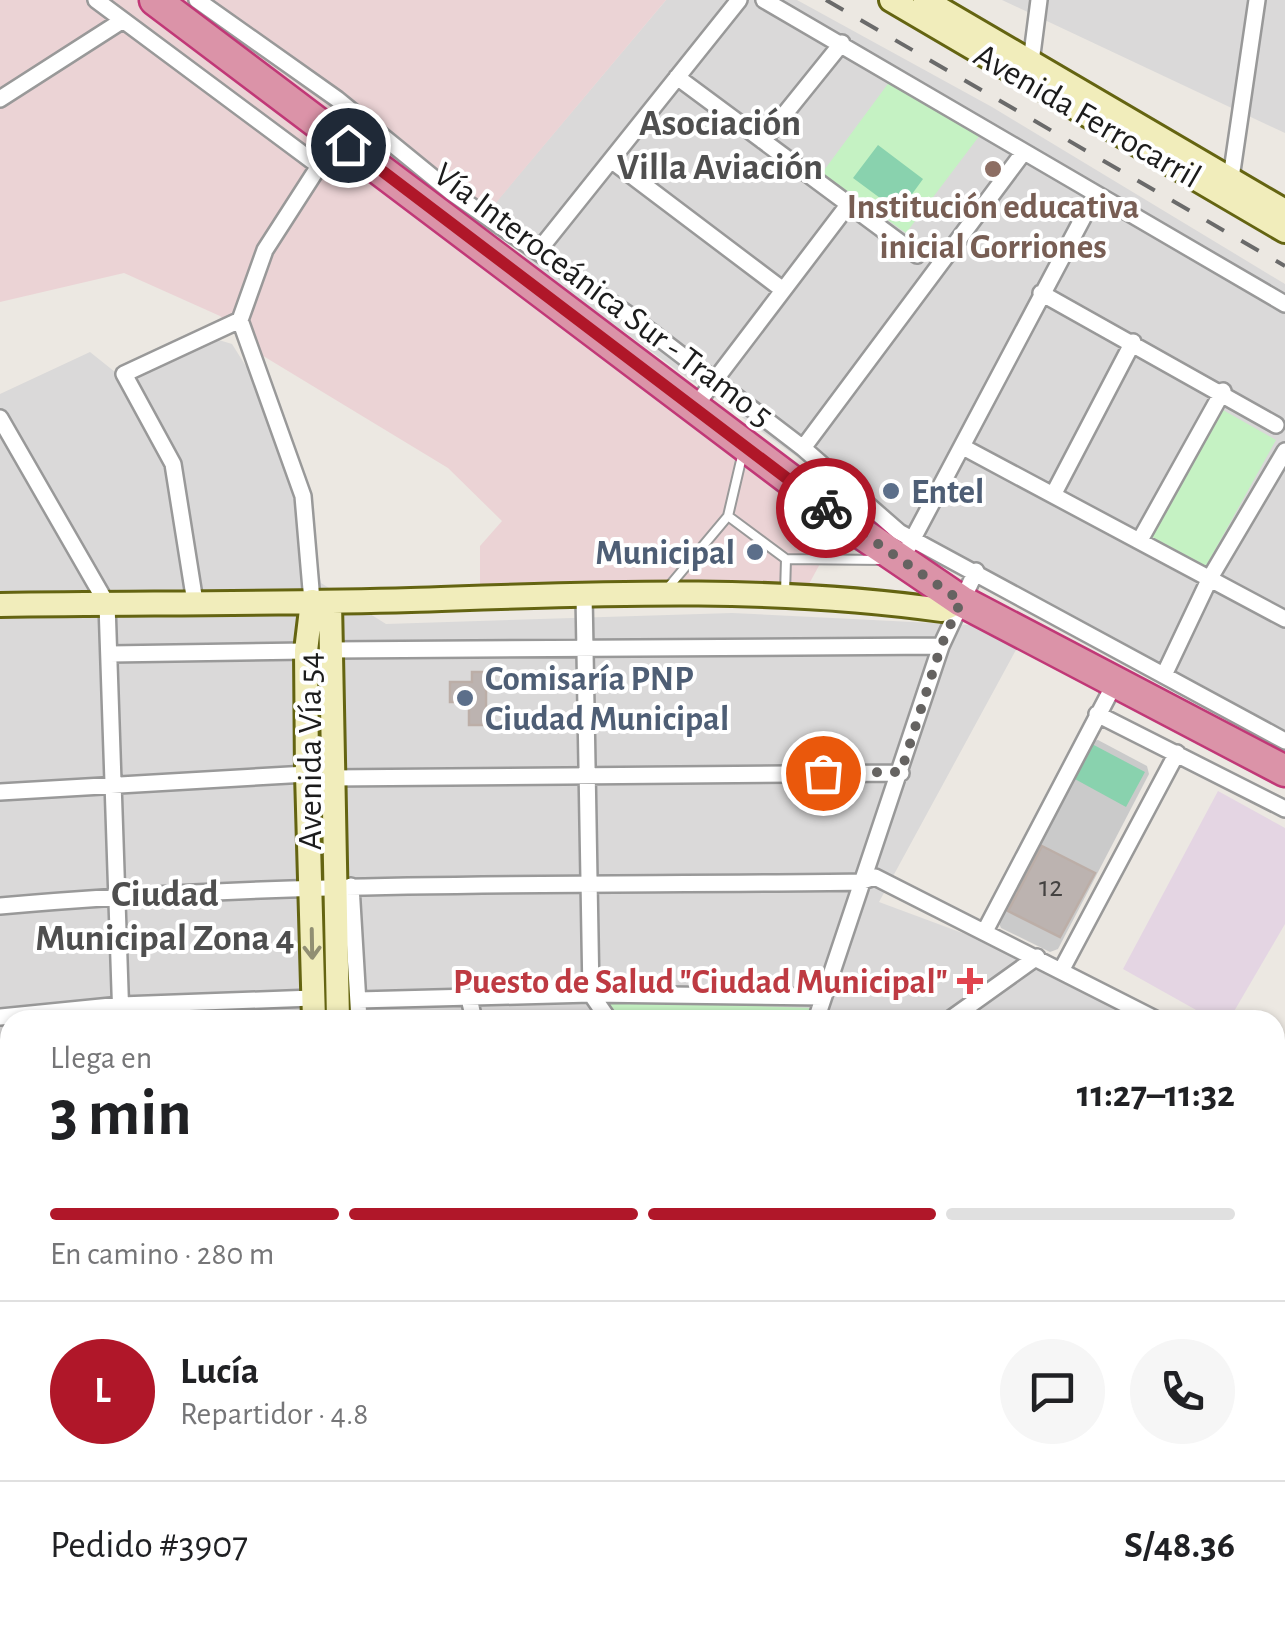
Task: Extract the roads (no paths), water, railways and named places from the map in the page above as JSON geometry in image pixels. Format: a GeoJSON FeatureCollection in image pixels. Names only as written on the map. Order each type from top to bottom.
{"type":"FeatureCollection","features":[{"type":"Feature","properties":{"kind":"highway","name":"Vía Interoceánica Sur - Tramo 5"},"geometry":{"type":"LineString","coordinates":[[155,0],[744,448],[907,549],[961,601],[1285,771]]}},
{"type":"Feature","properties":{"kind":"main road","name":"Avenida Ferrocarril"},"geometry":{"type":"LineString","coordinates":[[891,0],[1285,232]]}},
{"type":"Feature","properties":{"kind":"main road","name":"Avenida Ferrocarril"},"geometry":{"type":"LineString","coordinates":[[925,0],[1285,211]]}},
{"type":"Feature","properties":{"kind":"main road"},"geometry":{"type":"LineString","coordinates":[[0,605],[321,602],[666,590],[785,593],[942,610],[961,601]]}},
{"type":"Feature","properties":{"kind":"main road"},"geometry":{"type":"LineString","coordinates":[[318,776],[330,650],[321,602]]}},
{"type":"Feature","properties":{"kind":"main road","name":"Avenida Vía 54"},"geometry":{"type":"LineString","coordinates":[[314,1009],[332,886],[306,651],[321,602]]}},
{"type":"Feature","properties":{"kind":"main road"},"geometry":{"type":"LineString","coordinates":[[332,886],[338,1010]]}},
{"type":"Feature","properties":{"kind":"street"},"geometry":{"type":"LineString","coordinates":[[96,0],[120,22],[319,166],[264,250],[240,320],[303,496],[321,602]]}},
{"type":"Feature","properties":{"kind":"street"},"geometry":{"type":"LineString","coordinates":[[539,250],[739,0]]}},
{"type":"Feature","properties":{"kind":"street"},"geometry":{"type":"LineString","coordinates":[[764,0],[842,43],[1094,197],[1285,304]]}},
{"type":"Feature","properties":{"kind":"street"},"geometry":{"type":"LineString","coordinates":[[1031,62],[1039,0]]}},
{"type":"Feature","properties":{"kind":"street"},"geometry":{"type":"LineString","coordinates":[[1231,178],[1257,0]]}},
{"type":"Feature","properties":{"kind":"street"},"geometry":{"type":"LineString","coordinates":[[200,1],[337,99],[451,192],[539,250],[803,448],[898,532],[907,549],[976,572],[1285,742]]}},
{"type":"Feature","properties":{"kind":"street"},"geometry":{"type":"LineString","coordinates":[[0,99],[120,22]]}},
{"type":"Feature","properties":{"kind":"street"},"geometry":{"type":"LineString","coordinates":[[763,141],[842,43]]}},
{"type":"Feature","properties":{"kind":"street"},"geometry":{"type":"LineString","coordinates":[[678,77],[917,255]]}},
{"type":"Feature","properties":{"kind":"street"},"geometry":{"type":"LineString","coordinates":[[803,448],[1023,153]]}},
{"type":"Feature","properties":{"kind":"street"},"geometry":{"type":"LineString","coordinates":[[611,160],[783,290]]}},
{"type":"Feature","properties":{"kind":"street"},"geometry":{"type":"LineString","coordinates":[[907,549],[1094,197]]}},
{"type":"Feature","properties":{"kind":"street"},"geometry":{"type":"LineString","coordinates":[[693,409],[848,205]]}},
{"type":"Feature","properties":{"kind":"street"},"geometry":{"type":"LineString","coordinates":[[1041,293],[1223,391],[1276,425]]}},
{"type":"Feature","properties":{"kind":"street"},"geometry":{"type":"LineString","coordinates":[[196,602],[173,464],[124,374],[240,320]]}},
{"type":"Feature","properties":{"kind":"street"},"geometry":{"type":"LineString","coordinates":[[1052,495],[1133,342]]}},
{"type":"Feature","properties":{"kind":"street"},"geometry":{"type":"LineString","coordinates":[[1140,540],[1223,391]]}},
{"type":"Feature","properties":{"kind":"street"},"geometry":{"type":"LineString","coordinates":[[0,418],[107,604],[110,784],[121,1010]]}},
{"type":"Feature","properties":{"kind":"street"},"geometry":{"type":"LineString","coordinates":[[962,447],[1285,619]]}},
{"type":"Feature","properties":{"kind":"street"},"geometry":{"type":"LineString","coordinates":[[1164,675],[1210,578],[1285,451]]}},
{"type":"Feature","properties":{"kind":"street"},"geometry":{"type":"LineString","coordinates":[[819,1010],[941,646],[976,572]]}},
{"type":"Feature","properties":{"kind":"street"},"geometry":{"type":"LineString","coordinates":[[584,594],[591,994],[602,1010]]}},
{"type":"Feature","properties":{"kind":"street"},"geometry":{"type":"LineString","coordinates":[[330,650],[941,646]]}},
{"type":"Feature","properties":{"kind":"street"},"geometry":{"type":"LineString","coordinates":[[110,654],[306,651]]}},
{"type":"Feature","properties":{"kind":"street"},"geometry":{"type":"LineString","coordinates":[[985,931],[1116,681]]}},
{"type":"Feature","properties":{"kind":"street"},"geometry":{"type":"LineString","coordinates":[[1097,714],[1285,809]]}},
{"type":"Feature","properties":{"kind":"street"},"geometry":{"type":"LineString","coordinates":[[1062,970],[1178,753]]}},
{"type":"Feature","properties":{"kind":"street"},"geometry":{"type":"LineString","coordinates":[[0,792],[318,776],[901,772]]}},
{"type":"Feature","properties":{"kind":"street"},"geometry":{"type":"LineString","coordinates":[[0,906],[116,895],[332,886],[860,882],[875,877],[1038,957],[1133,1010]]}},
{"type":"Feature","properties":{"kind":"street"},"geometry":{"type":"LineString","coordinates":[[332,886],[358,1010]]}},
{"type":"Feature","properties":{"kind":"street"},"geometry":{"type":"LineString","coordinates":[[963,1010],[1038,957]]}},
{"type":"Feature","properties":{"kind":"street"},"geometry":{"type":"LineString","coordinates":[[358,1000],[591,994],[823,997]]}},
{"type":"Feature","properties":{"kind":"street"},"geometry":{"type":"LineString","coordinates":[[469,998],[472,1010]]}},
{"type":"Feature","properties":{"kind":"street"},"geometry":{"type":"LineString","coordinates":[[250,1010],[314,1009]]}},
{"type":"Feature","properties":{"kind":"lane"},"geometry":{"type":"LineString","coordinates":[[666,590],[728,516],[744,448]]}},
{"type":"Feature","properties":{"kind":"lane"},"geometry":{"type":"LineString","coordinates":[[728,516],[786,558],[907,549]]}},
{"type":"Feature","properties":{"kind":"lane"},"geometry":{"type":"LineString","coordinates":[[785,593],[786,558]]}},
{"type":"Feature","properties":{"kind":"railway"},"geometry":{"type":"LineString","coordinates":[[826,0],[1285,266]]}},
{"type":"Feature","properties":{"kind":"place","name":"Institución educativa inicial Gorriones"},"geometry":{"type":"Point","coordinates":[993,169]}},
{"type":"Feature","properties":{"kind":"place","name":"Entel"},"geometry":{"type":"Point","coordinates":[891,491]}},
{"type":"Feature","properties":{"kind":"place","name":"Municipal"},"geometry":{"type":"Point","coordinates":[755,552]}},
{"type":"Feature","properties":{"kind":"place","name":"Comisaría PNP Ciudad Municipal"},"geometry":{"type":"Point","coordinates":[465,698]}},
{"type":"Feature","properties":{"kind":"place","name":"Puesto de Salud \"Ciudad Municipal\""},"geometry":{"type":"Point","coordinates":[970,981]}},
{"type":"Feature","properties":{"kind":"district","name":"Asociación Villa Aviación"},"geometry":{"type":"Point","coordinates":[720,144]}},
{"type":"Feature","properties":{"kind":"district","name":"Ciudad Municipal Zona 4"},"geometry":{"type":"Point","coordinates":[165,914]}}]}
